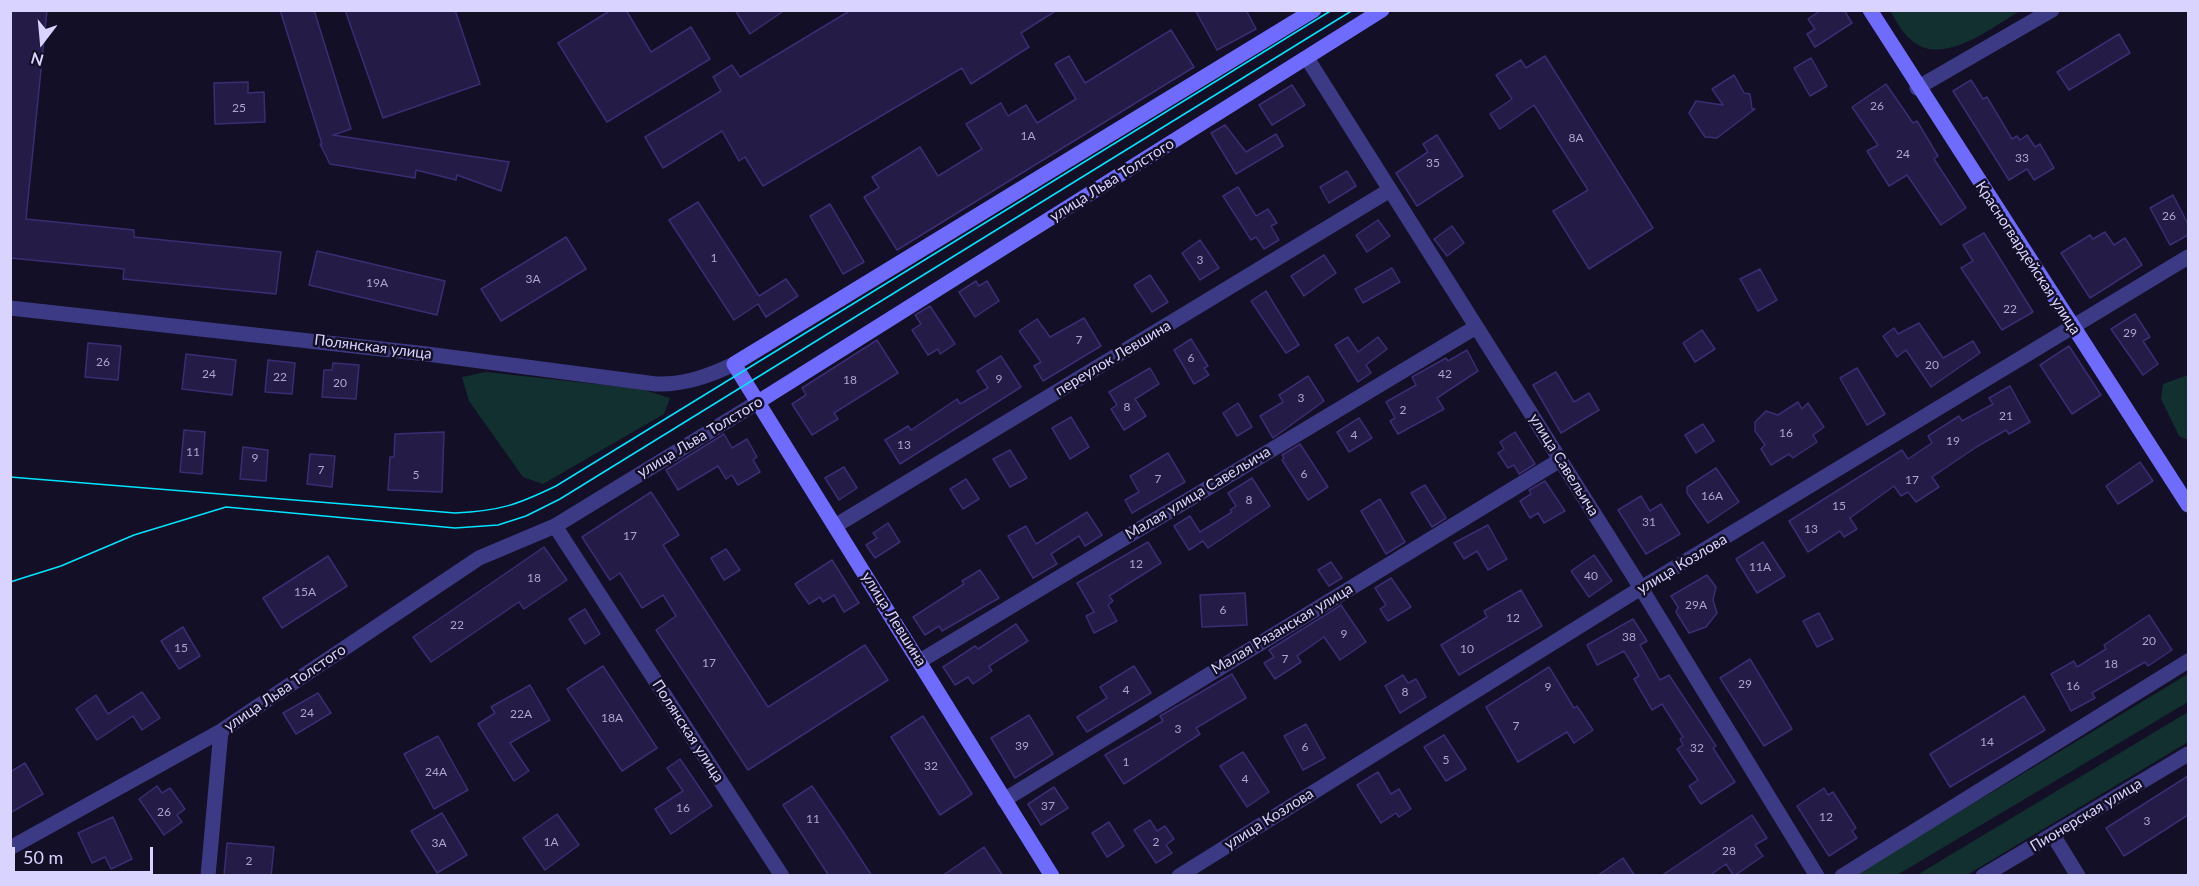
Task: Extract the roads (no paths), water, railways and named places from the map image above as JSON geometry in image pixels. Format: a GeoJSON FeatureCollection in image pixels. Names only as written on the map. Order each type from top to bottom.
{"type":"FeatureCollection","features":[{"type":"Feature","properties":{"kind":"street"},"geometry":{"type":"LineString","coordinates":[[734,364],[1314,10]]}},
{"type":"Feature","properties":{"kind":"street","name":"улица Льва Толстого"},"geometry":{"type":"LineString","coordinates":[[10,848],[221,731],[479,558],[555,526],[758,402],[1382,10]]}},
{"type":"Feature","properties":{"kind":"street","name":"Красногвардейская улица"},"geometry":{"type":"LineString","coordinates":[[1870,10],[1917,88],[2188,505]]}},
{"type":"Feature","properties":{"kind":"street"},"geometry":{"type":"LineString","coordinates":[[1917,88],[2052,10]]}},
{"type":"Feature","properties":{"kind":"street","name":"улица Савельича"},"geometry":{"type":"LineString","coordinates":[[1307,58],[1641,588],[1817,876]]}},
{"type":"Feature","properties":{"kind":"street","name":"переулок Левшина"},"geometry":{"type":"LineString","coordinates":[[835,526],[1390,190]]}},
{"type":"Feature","properties":{"kind":"street","name":"улица Козлова"},"geometry":{"type":"LineString","coordinates":[[1179,876],[1641,588],[2188,257]]}},
{"type":"Feature","properties":{"kind":"street","name":"Полянская улица"},"geometry":{"type":"LineString","coordinates":[[10,317],[18,309],[381,348],[656,384],[673,385],[713,374],[734,364]]}},
{"type":"Feature","properties":{"kind":"street","name":"Малая улица Савельича"},"geometry":{"type":"LineString","coordinates":[[920,661],[1476,327]]}},
{"type":"Feature","properties":{"kind":"street","name":"улица Левшина"},"geometry":{"type":"LineString","coordinates":[[734,364],[1052,876]]}},
{"type":"Feature","properties":{"kind":"street","name":"Малая Рязанская улица"},"geometry":{"type":"LineString","coordinates":[[1004,800],[1560,459]]}},
{"type":"Feature","properties":{"kind":"street","name":"Полянская улица"},"geometry":{"type":"LineString","coordinates":[[555,526],[782,876]]}},
{"type":"Feature","properties":{"kind":"street"},"geometry":{"type":"LineString","coordinates":[[1842,876],[2188,661]]}},
{"type":"Feature","properties":{"kind":"street"},"geometry":{"type":"LineString","coordinates":[[208,876],[221,731]]}},
{"type":"Feature","properties":{"kind":"street","name":"Пионерская улица"},"geometry":{"type":"LineString","coordinates":[[1983,876],[2188,754]]}},
{"type":"Feature","properties":{"kind":"street"},"geometry":{"type":"LineString","coordinates":[[2053,835],[2078,876]]}},
{"type":"Feature","properties":{"kind":"tram line"},"geometry":{"type":"LineString","coordinates":[[10,477],[455,513],[496,509],[519,502],[556,486],[1332,10]]}},
{"type":"Feature","properties":{"kind":"tram line"},"geometry":{"type":"LineString","coordinates":[[10,582],[61,566],[134,535],[226,507],[455,528],[498,525],[526,516],[560,499],[1353,10]]}}]}
